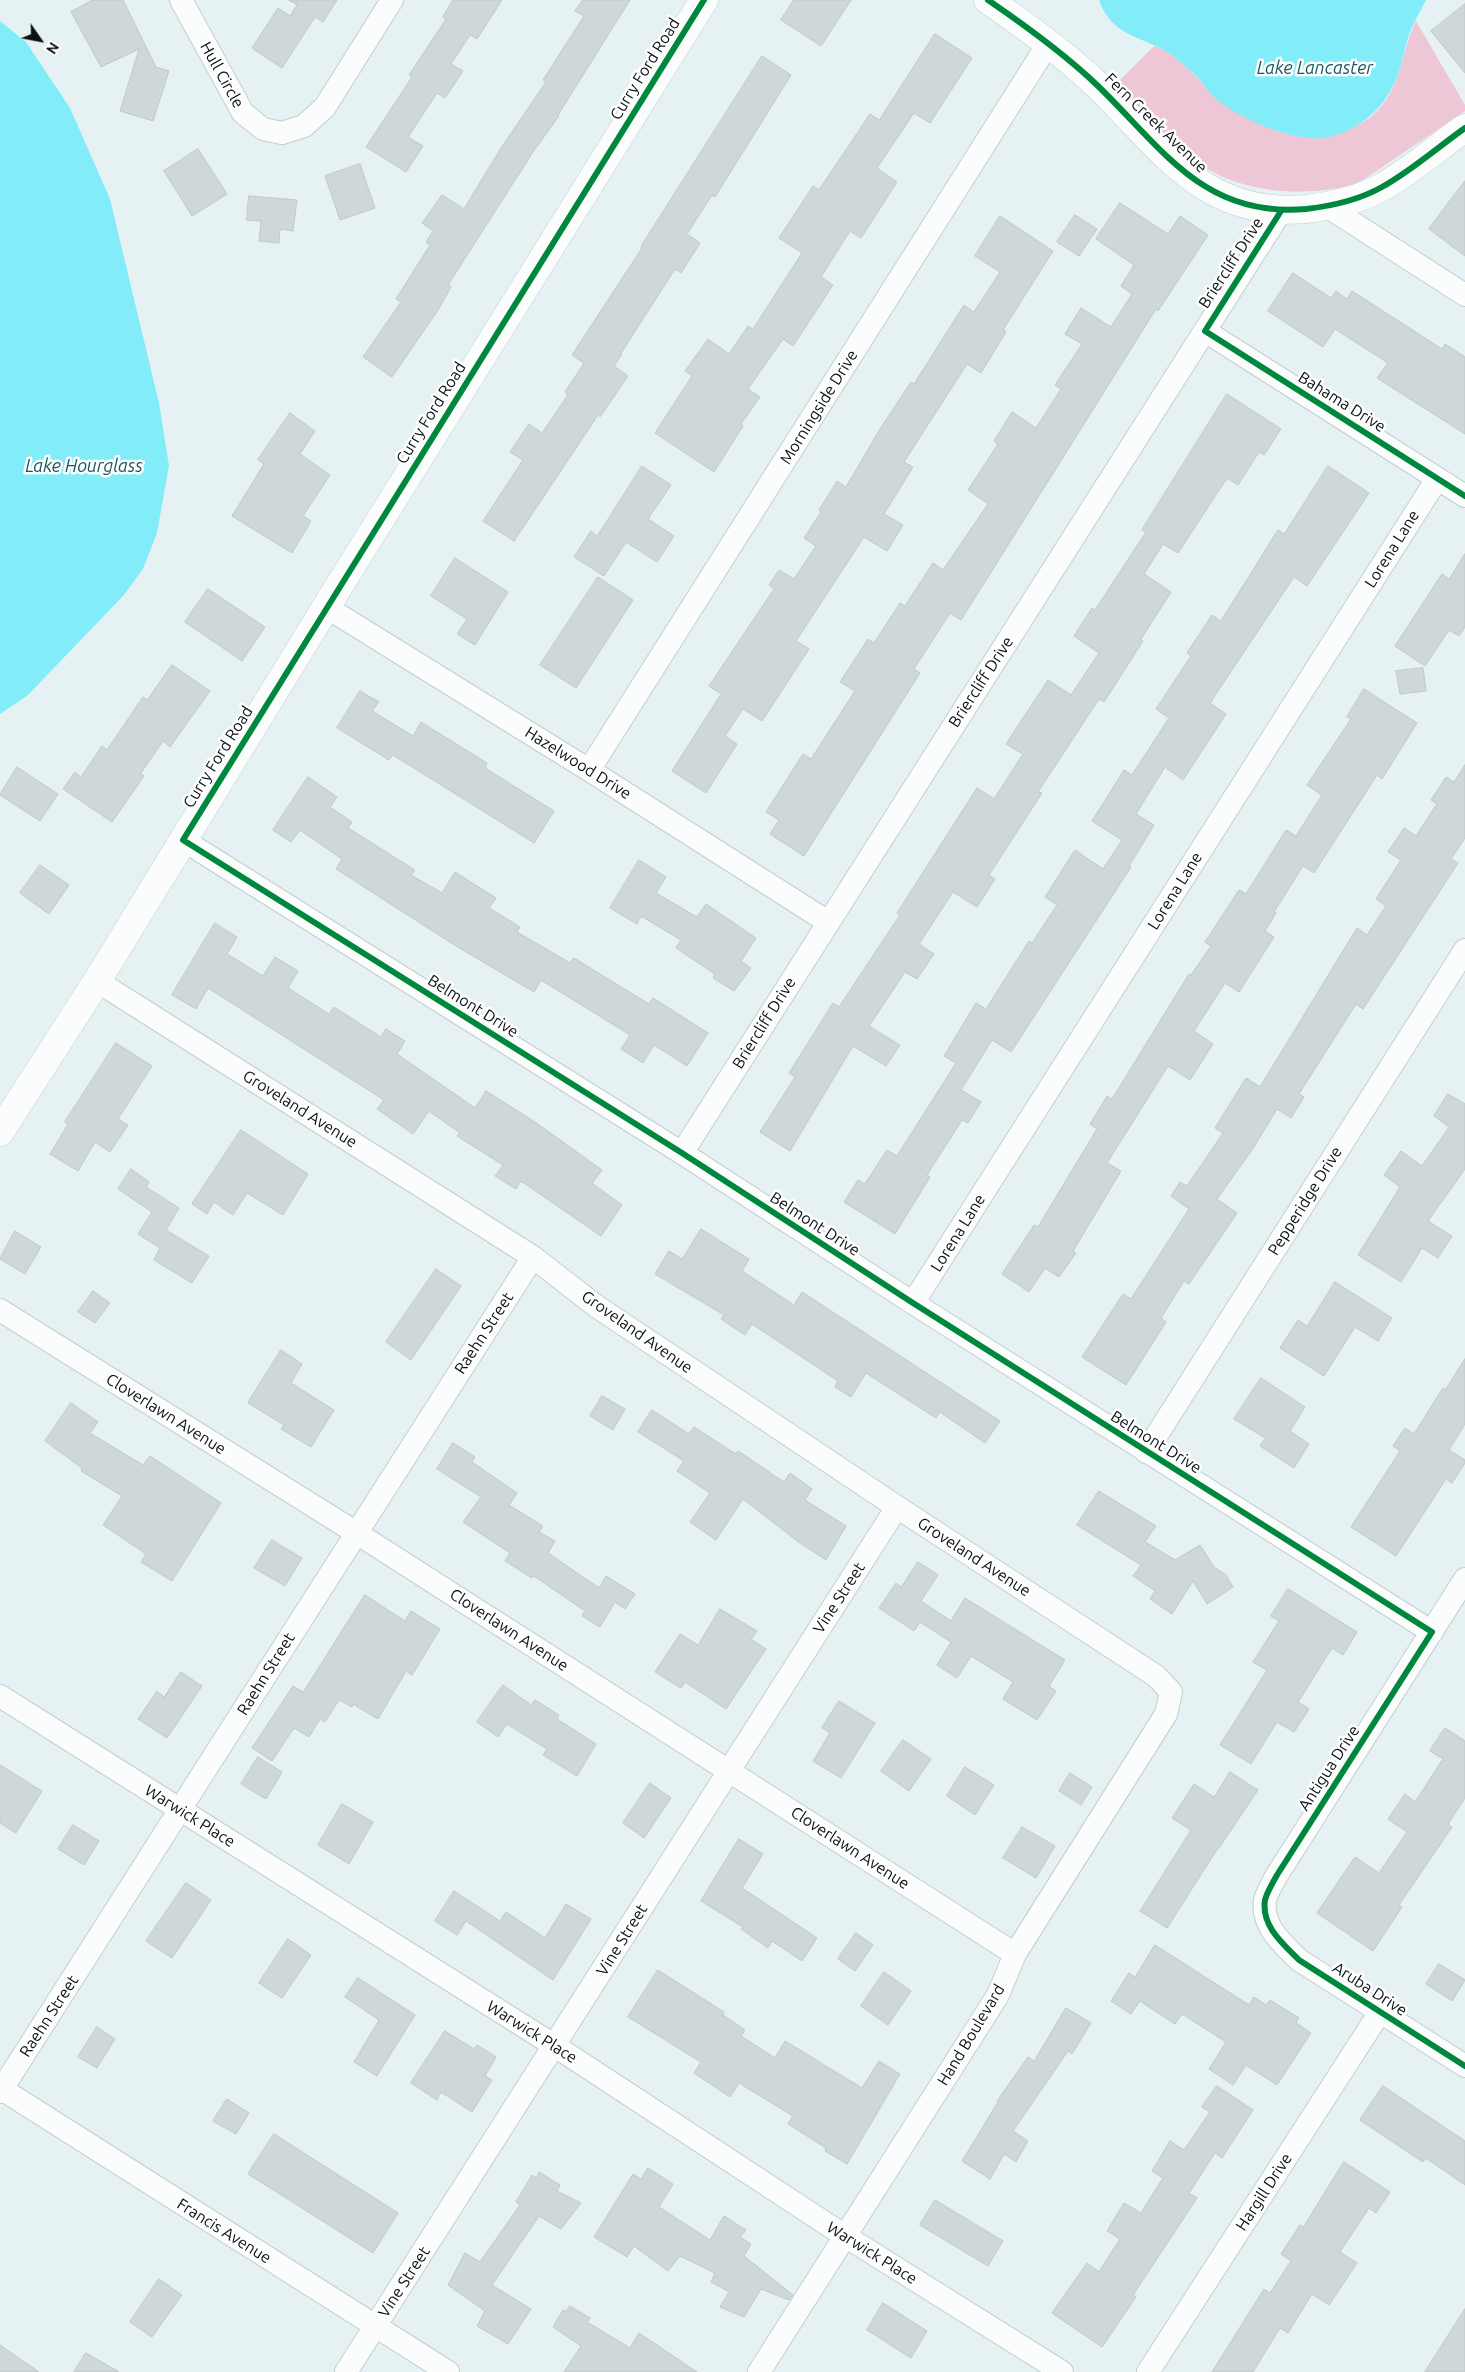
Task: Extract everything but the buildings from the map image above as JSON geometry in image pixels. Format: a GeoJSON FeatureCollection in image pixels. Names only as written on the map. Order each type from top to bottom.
{"type":"FeatureCollection","features":[{"type":"Feature","properties":{"kind":"street","name":"Hull Circle"},"geometry":{"type":"LineString","coordinates":[[181,0],[243,113],[263,129],[282,133],[304,126],[325,107],[392,0]]}},
{"type":"Feature","properties":{"kind":"street","name":"Curry Ford Road"},"geometry":{"type":"LineString","coordinates":[[0,1132],[97,981],[326,607],[704,0]]}},
{"type":"Feature","properties":{"kind":"street","name":"Fern Creek Avenue"},"geometry":{"type":"LineString","coordinates":[[988,0],[1048,44],[1098,86],[1184,173],[1209,190],[1240,203],[1281,211],[1328,207]]}},
{"type":"Feature","properties":{"kind":"street","name":"Morningside Drive"},"geometry":{"type":"LineString","coordinates":[[589,770],[1048,44]]}},
{"type":"Feature","properties":{"kind":"street"},"geometry":{"type":"LineString","coordinates":[[1328,207],[1382,187],[1465,128]]}},
{"type":"Feature","properties":{"kind":"street"},"geometry":{"type":"LineString","coordinates":[[1328,207],[1465,295]]}},
{"type":"Feature","properties":{"kind":"street","name":"Briercliff Drive"},"geometry":{"type":"LineString","coordinates":[[682,1153],[1281,211]]}},
{"type":"Feature","properties":{"kind":"street","name":"Bahama Drive"},"geometry":{"type":"LineString","coordinates":[[1205,331],[1465,496]]}},
{"type":"Feature","properties":{"kind":"street","name":"Lorena Lane"},"geometry":{"type":"LineString","coordinates":[[913,1303],[1437,479]]}},
{"type":"Feature","properties":{"kind":"street","name":"Hazelwood Drive"},"geometry":{"type":"LineString","coordinates":[[326,607],[589,770],[828,922]]}},
{"type":"Feature","properties":{"kind":"street","name":"Belmont Drive"},"geometry":{"type":"LineString","coordinates":[[183,840],[682,1153],[1146,1452],[1432,1632]]}},
{"type":"Feature","properties":{"kind":"street","name":"Pepperidge Drive"},"geometry":{"type":"LineString","coordinates":[[1146,1452],[1465,950]]}},
{"type":"Feature","properties":{"kind":"street","name":"Groveland Avenue"},"geometry":{"type":"LineString","coordinates":[[97,981],[533,1256],[596,1306],[897,1507],[1156,1676],[1171,1692]]}},
{"type":"Feature","properties":{"kind":"street","name":"Raehn Street"},"geometry":{"type":"LineString","coordinates":[[1,2090],[180,1811],[355,1532],[533,1256]]}},
{"type":"Feature","properties":{"kind":"street","name":"Cloverlawn Avenue"},"geometry":{"type":"LineString","coordinates":[[0,1310],[355,1532],[1015,1954]]}},
{"type":"Feature","properties":{"kind":"street","name":"Vine Street"},"geometry":{"type":"LineString","coordinates":[[346,2372],[897,1507]]}},
{"type":"Feature","properties":{"kind":"street","name":"Antigua Drive"},"geometry":{"type":"LineString","coordinates":[[1268,1924],[1265,1900],[1277,1875],[1465,1579]]}},
{"type":"Feature","properties":{"kind":"street","name":"Hand Boulevard"},"geometry":{"type":"LineString","coordinates":[[759,2372],[998,1995],[1015,1954],[1166,1714],[1171,1692]]}},
{"type":"Feature","properties":{"kind":"street","name":"Warwick Place"},"geometry":{"type":"LineString","coordinates":[[0,1696],[554,2046],[845,2236],[1062,2372]]}},
{"type":"Feature","properties":{"kind":"street","name":"Aruba Drive"},"geometry":{"type":"LineString","coordinates":[[1268,1924],[1280,1941],[1300,1960],[1465,2066]]}},
{"type":"Feature","properties":{"kind":"street","name":"Hargill Drive"},"geometry":{"type":"LineString","coordinates":[[1148,2372],[1380,2012]]}},
{"type":"Feature","properties":{"kind":"street","name":"Francis Avenue"},"geometry":{"type":"LineString","coordinates":[[1,2090],[448,2372]]}},
{"type":"Feature","properties":{"kind":"shaded area"},"geometry":{"type":"Polygon","coordinates":[[[1416,21],[1465,105],[1465,111],[1357,184],[1315,191],[1293,191],[1272,190],[1230,180],[1210,171],[1182,151],[1162,133],[1116,84],[1154,46],[1168,51],[1198,78],[1215,98],[1354,127],[1373,115],[1389,94],[1395,83],[1416,21]]]}},
{"type":"Feature","properties":{"kind":"water","name":"Lake Lancaster"},"geometry":{"type":"Polygon","coordinates":[[[1099,0],[1426,0],[1410,33],[1394,84],[1381,105],[1351,129],[1333,136],[1312,138],[1297,136],[1266,127],[1225,106],[1178,60],[1156,46],[1123,31],[1114,24],[1099,0]]]}},
{"type":"Feature","properties":{"kind":"water","name":"Lake Hourglass"},"geometry":{"type":"Polygon","coordinates":[[[0,21],[26,42],[70,108],[110,199],[159,403],[169,466],[157,533],[143,569],[123,596],[28,695],[0,714],[0,21]]]}},
{"type":"Feature","properties":{"kind":"cycle path"},"geometry":{"type":"LineString","coordinates":[[704,0],[183,840],[682,1153],[913,1303],[1432,1632],[1277,1875],[1266,1897],[1265,1909],[1266,1918],[1274,1934],[1299,1960],[1465,2066]]}},
{"type":"Feature","properties":{"kind":"cycle path"},"geometry":{"type":"LineString","coordinates":[[988,0],[1031,30],[1072,63],[1098,86],[1165,155],[1188,175],[1213,191],[1240,202],[1270,209],[1306,209],[1355,199],[1393,181],[1465,128]]}},
{"type":"Feature","properties":{"kind":"cycle path"},"geometry":{"type":"LineString","coordinates":[[1281,211],[1205,331],[1465,496]]}}]}
